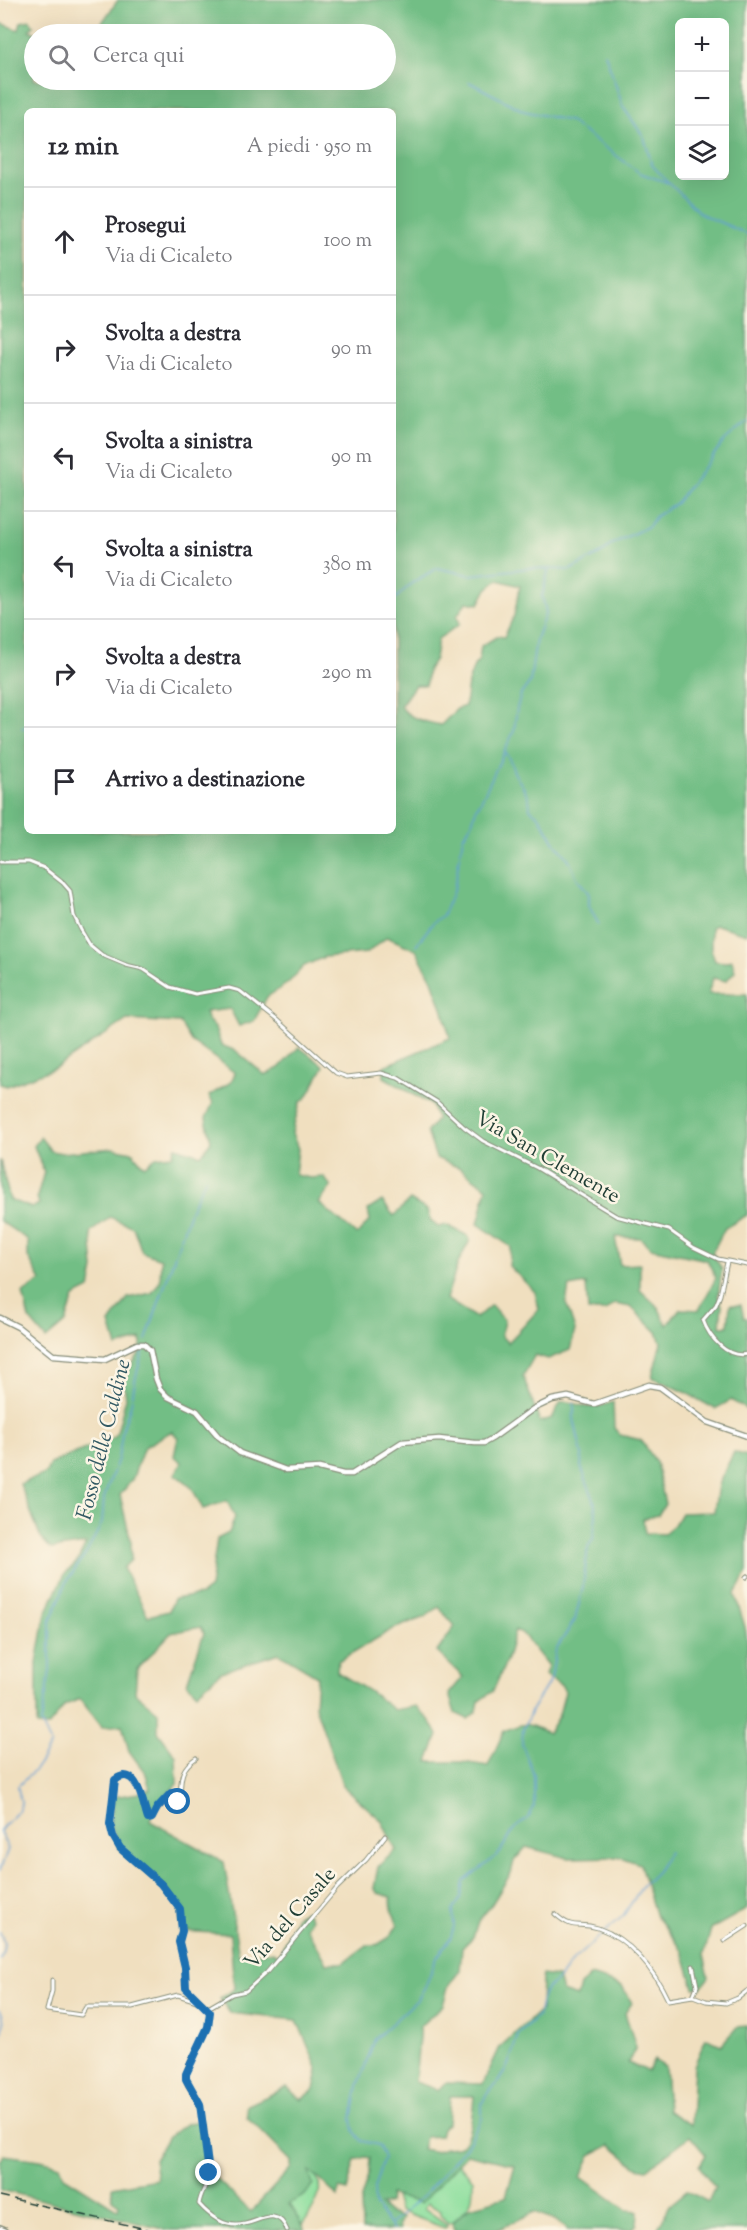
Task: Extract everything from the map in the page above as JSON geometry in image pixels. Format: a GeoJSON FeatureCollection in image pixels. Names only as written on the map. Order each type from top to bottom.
{"type":"FeatureCollection","features":[{"type":"Feature","properties":{"kind":"main road"},"geometry":{"type":"LineString","coordinates":[[0,1318],[18,1327],[53,1355],[105,1359],[137,1344],[144,1344],[150,1350],[156,1380],[164,1394],[193,1407],[219,1437],[240,1453],[286,1470],[319,1468],[352,1474],[402,1442],[439,1438],[484,1443],[533,1409],[552,1400],[568,1397],[594,1404],[649,1385],[656,1385],[664,1390],[707,1422],[747,1436]]}},
{"type":"Feature","properties":{"kind":"main road"},"geometry":{"type":"LineString","coordinates":[[0,2228],[5,2230]]}},
{"type":"Feature","properties":{"kind":"street","name":"Via San Clemente"},"geometry":{"type":"LineString","coordinates":[[0,862],[29,862],[44,868],[63,883],[70,891],[74,916],[81,930],[90,945],[102,955],[143,969],[170,987],[195,994],[229,988],[240,991],[278,1021],[336,1073],[347,1077],[381,1073],[398,1078],[437,1102],[464,1128],[483,1141],[537,1168],[616,1216],[669,1230],[693,1247],[727,1262],[747,1265]]}},
{"type":"Feature","properties":{"kind":"street"},"geometry":{"type":"LineString","coordinates":[[727,1262],[716,1305],[703,1320],[710,1334],[723,1347],[734,1354],[747,1354]]}},
{"type":"Feature","properties":{"kind":"street"},"geometry":{"type":"LineString","coordinates":[[196,1758],[182,1773],[177,1806],[172,1807],[173,1794],[171,1793],[150,1819],[147,1817],[134,1780],[129,1776],[118,1777],[114,1784],[110,1824],[113,1836],[120,1848],[161,1884],[180,1909],[182,1931],[179,1942],[185,1967],[185,1984],[189,1992],[208,2008],[210,2020],[208,2027],[186,2074],[188,2085],[200,2104],[209,2173],[199,2204],[220,2221],[236,2225],[266,2217],[276,2217],[282,2221],[286,2230]]}},
{"type":"Feature","properties":{"kind":"street","name":"Via del Casale"},"geometry":{"type":"LineString","coordinates":[[208,2008],[232,1994],[246,1991],[267,1972],[337,1888],[366,1860],[385,1836]]}},
{"type":"Feature","properties":{"kind":"street"},"geometry":{"type":"LineString","coordinates":[[555,1914],[566,1924],[576,1927],[590,1926],[607,1932],[629,1946],[642,1959],[668,2000],[693,1996],[706,2001],[726,2003],[738,1998],[747,1990]]}},
{"type":"Feature","properties":{"kind":"street"},"geometry":{"type":"LineString","coordinates":[[724,1941],[747,1926]]}},
{"type":"Feature","properties":{"kind":"street"},"geometry":{"type":"LineString","coordinates":[[693,1966],[697,1986],[693,1996]]}},
{"type":"Feature","properties":{"kind":"street"},"geometry":{"type":"LineString","coordinates":[[52,1980],[52,1991],[47,2010],[81,2015],[86,2007],[132,2007],[178,1995],[199,2002]]}},
{"type":"Feature","properties":{"kind":"green space"},"geometry":{"type":"Polygon","coordinates":[[[118,0],[747,0],[747,934],[716,925],[711,927],[711,950],[715,961],[732,960],[735,971],[726,981],[713,978],[708,994],[747,994],[747,1215],[725,1228],[712,1253],[722,1269],[718,1296],[722,1305],[720,1326],[728,1326],[730,1305],[741,1305],[744,1318],[747,1318],[747,1410],[731,1400],[715,1409],[652,1377],[661,1343],[657,1332],[631,1307],[615,1304],[605,1311],[588,1311],[586,1284],[569,1287],[566,1303],[575,1330],[570,1350],[548,1359],[535,1355],[523,1376],[540,1422],[552,1418],[561,1402],[592,1407],[613,1402],[614,1428],[620,1435],[641,1440],[656,1462],[665,1504],[658,1515],[643,1519],[645,1533],[663,1534],[674,1525],[681,1513],[714,1512],[718,1485],[734,1452],[747,1456],[747,1572],[735,1594],[747,1640],[747,1909],[711,1929],[704,1955],[709,1977],[701,1987],[694,1988],[683,1951],[655,1914],[640,1864],[620,1857],[568,1858],[526,1847],[514,1861],[511,1873],[490,1907],[478,1921],[473,1937],[462,1948],[460,1970],[448,1987],[443,2005],[420,2026],[415,2082],[438,2090],[445,2083],[483,2084],[500,2047],[541,2010],[542,1975],[558,1977],[562,1992],[577,1997],[580,1985],[591,1976],[622,1986],[632,2003],[625,2013],[636,2047],[628,2063],[648,2071],[654,2060],[665,2067],[668,2111],[691,2125],[694,2066],[706,2038],[721,2045],[737,2027],[747,2026],[747,2230],[657,2230],[670,2205],[687,2191],[708,2202],[715,2187],[699,2166],[706,2155],[690,2136],[647,2169],[637,2167],[610,2145],[591,2155],[581,2177],[627,2210],[638,2211],[637,2224],[632,2230],[568,2230],[555,2220],[534,2212],[497,2230],[454,2230],[452,2223],[470,2207],[506,2197],[515,2165],[467,2154],[421,2203],[390,2195],[389,2204],[380,2205],[389,2213],[402,2218],[399,2225],[400,2230],[362,2230],[361,2199],[369,2172],[370,2158],[365,2157],[355,2160],[348,2191],[339,2189],[338,2197],[309,2171],[313,2185],[305,2195],[289,2204],[304,2230],[168,2230],[0,2190],[0,2160],[4,2155],[40,2160],[60,2165],[64,2176],[118,2210],[119,2204],[112,2199],[112,2187],[157,2179],[154,2160],[167,2138],[187,2123],[202,2121],[208,2171],[251,2212],[291,2168],[291,2161],[247,2117],[246,2106],[287,2087],[301,2100],[314,2090],[318,2070],[297,2020],[230,2013],[220,1999],[234,1989],[230,1934],[182,1931],[180,1909],[161,1884],[120,1849],[110,1824],[114,1797],[150,1789],[146,1774],[129,1751],[122,1725],[102,1727],[80,1699],[65,1705],[48,1727],[37,1726],[37,1663],[46,1613],[65,1574],[77,1562],[86,1544],[51,1549],[41,1538],[20,1484],[45,1474],[50,1464],[116,1436],[126,1398],[123,1378],[141,1351],[141,1339],[117,1347],[110,1323],[128,1298],[152,1293],[160,1281],[161,1259],[142,1252],[133,1227],[110,1217],[91,1232],[94,1269],[90,1289],[74,1297],[66,1322],[46,1339],[29,1319],[23,1293],[41,1281],[28,1257],[28,1240],[0,1221],[0,1160],[10,1200],[32,1208],[39,1204],[37,1197],[44,1172],[34,1146],[40,1137],[51,1151],[62,1153],[113,1148],[132,1152],[144,1166],[156,1157],[172,1155],[176,1147],[201,1155],[211,1141],[206,1118],[213,1103],[209,1096],[231,1082],[235,1073],[191,1041],[180,1023],[127,1020],[55,1068],[7,1086],[0,1084],[0,23],[19,30],[21,22],[30,20],[33,24],[24,24],[24,90],[396,90],[396,24],[101,24],[118,0]],[[498,580],[487,589],[479,604],[466,602],[457,616],[460,624],[438,639],[435,659],[428,669],[426,685],[415,685],[400,706],[408,714],[441,725],[457,709],[465,706],[468,683],[474,666],[479,660],[481,646],[498,636],[504,637],[514,616],[520,586],[498,580]],[[387,937],[367,953],[324,957],[304,966],[288,983],[267,997],[254,1021],[239,1026],[230,1009],[205,1012],[207,1019],[215,1028],[221,1045],[236,1051],[265,1075],[279,1068],[299,1047],[324,1066],[307,1097],[300,1103],[292,1133],[298,1149],[295,1175],[310,1178],[324,1177],[331,1187],[319,1203],[357,1235],[370,1220],[368,1210],[382,1201],[394,1216],[410,1200],[427,1210],[431,1221],[438,1227],[447,1225],[468,1236],[470,1240],[458,1263],[446,1299],[476,1318],[491,1305],[504,1320],[501,1336],[508,1343],[539,1309],[535,1292],[509,1266],[511,1247],[478,1224],[487,1188],[460,1168],[436,1158],[427,1132],[437,1119],[431,1105],[384,1077],[384,1066],[450,1038],[432,980],[416,950],[387,937]],[[615,1237],[620,1265],[640,1264],[640,1290],[658,1307],[667,1325],[680,1309],[699,1310],[716,1278],[707,1260],[651,1248],[640,1238],[615,1237]],[[172,1431],[144,1447],[132,1480],[120,1495],[131,1542],[131,1560],[123,1568],[148,1616],[169,1611],[174,1599],[201,1595],[210,1588],[217,1539],[229,1533],[235,1517],[227,1501],[203,1509],[192,1488],[175,1474],[182,1462],[174,1456],[178,1438],[172,1431]],[[439,1607],[425,1617],[393,1629],[338,1661],[337,1672],[369,1691],[394,1710],[416,1706],[431,1722],[438,1735],[428,1762],[462,1762],[488,1766],[504,1731],[526,1724],[548,1733],[559,1715],[565,1692],[562,1686],[545,1675],[548,1666],[522,1633],[515,1630],[506,1662],[493,1691],[479,1701],[477,1711],[468,1719],[455,1713],[449,1694],[463,1677],[437,1652],[455,1626],[439,1607]],[[201,1627],[171,1633],[137,1669],[135,1693],[158,1712],[158,1732],[176,1756],[177,1784],[152,1811],[150,1821],[224,1862],[239,1956],[273,1951],[279,1955],[297,1916],[306,1911],[311,1918],[306,1927],[327,1963],[343,1963],[367,1945],[377,1945],[390,1937],[398,1924],[392,1911],[391,1897],[378,1893],[374,1888],[378,1867],[396,1850],[381,1820],[343,1786],[315,1706],[317,1676],[279,1653],[221,1672],[197,1693],[187,1683],[204,1633],[201,1627]],[[450,2096],[448,2124],[442,2128],[440,2136],[425,2137],[422,2149],[436,2151],[458,2147],[464,2143],[471,2124],[474,2096],[450,2096]]]}},
{"type":"Feature","properties":{"kind":"green space"},"geometry":{"type":"Polygon","coordinates":[[[458,2163],[473,2180],[473,2191],[468,2207],[455,2220],[448,2223],[440,2215],[441,2211],[427,2203],[424,2208],[447,2225],[445,2228],[399,2211],[395,2196],[421,2203],[458,2163]]]}},
{"type":"Feature","properties":{"kind":"green space"},"geometry":{"type":"Polygon","coordinates":[[[308,2170],[315,2176],[319,2189],[312,2211],[303,2225],[289,2203],[305,2195],[308,2170]]]}},
{"type":"Feature","properties":{"kind":"waterway"},"geometry":{"type":"LineString","coordinates":[[605,53],[623,107],[644,137],[652,165],[668,182]]}},
{"type":"Feature","properties":{"kind":"waterway"},"geometry":{"type":"LineString","coordinates":[[469,82],[524,111],[569,121],[640,173],[669,183],[701,214],[747,234]]}},
{"type":"Feature","properties":{"kind":"waterway"},"geometry":{"type":"LineString","coordinates":[[396,598],[412,583],[437,568],[470,575],[530,568],[570,570],[605,551],[610,545],[649,526],[656,516],[676,503],[725,440],[747,421]]}},
{"type":"Feature","properties":{"kind":"waterway"},"geometry":{"type":"LineString","coordinates":[[416,945],[433,923],[443,915],[454,889],[463,837],[472,823],[476,809],[514,731],[517,708],[521,694],[530,682],[536,639],[546,612],[542,596],[549,568]]}},
{"type":"Feature","properties":{"kind":"waterway"},"geometry":{"type":"LineString","coordinates":[[505,753],[527,794],[530,809],[539,816],[589,894],[589,906],[599,925]]}},
{"type":"Feature","properties":{"kind":"waterway","name":"Fosso delle Caldine"},"geometry":{"type":"LineString","coordinates":[[146,1340],[190,1211],[206,1177]]}},
{"type":"Feature","properties":{"kind":"waterway","name":"Fosso delle Caldine"},"geometry":{"type":"LineString","coordinates":[[0,1831],[21,1806],[18,1786],[36,1769],[51,1744],[41,1723],[50,1671],[50,1622],[67,1581],[86,1554],[102,1523],[104,1498],[118,1459],[123,1428],[144,1348]]}},
{"type":"Feature","properties":{"kind":"waterway"},"geometry":{"type":"LineString","coordinates":[[393,2230],[375,2205],[374,2188],[384,2158],[379,2145],[362,2141],[354,2131],[352,2119],[358,2086],[375,2039],[418,1999],[436,1959],[451,1937],[454,1926],[453,1910],[461,1898],[464,1881],[498,1855],[514,1829],[529,1817],[534,1807],[534,1776],[522,1744],[523,1729],[532,1709],[551,1679],[556,1649],[575,1620],[596,1515],[594,1500],[581,1467],[582,1455],[574,1419],[574,1402]]}},
{"type":"Feature","properties":{"kind":"waterway","name":"Fosso delle Caldine"},"geometry":{"type":"LineString","coordinates":[[0,1832],[8,1849],[0,1871]]}},
{"type":"Feature","properties":{"kind":"waterway"},"geometry":{"type":"LineString","coordinates":[[391,2224],[424,2195],[468,2144],[482,2118],[482,2104],[486,2095],[497,2084],[508,2065],[518,2035],[538,2016],[543,1994],[547,1988],[559,1979],[572,1961],[623,1916],[643,1885],[657,1871],[669,1852]]}},
{"type":"Feature","properties":{"kind":"waterway","name":"Fosso delle Caldine"},"geometry":{"type":"LineString","coordinates":[[0,1933],[4,1946],[0,1960]]}},
{"type":"Feature","properties":{"kind":"waterway","name":"Fosso delle Caldine"},"geometry":{"type":"LineString","coordinates":[[0,2010],[4,2022],[0,2044]]}},
{"type":"Feature","properties":{"kind":"railway"},"geometry":{"type":"LineString","coordinates":[[0,2196],[150,2230]]}},
{"type":"Feature","properties":{"kind":"route"},"geometry":{"type":"LineString","coordinates":[[178,1802],[177,1806],[172,1807],[173,1794],[171,1793],[157,1808],[152,1818],[148,1819],[134,1780],[129,1776],[118,1777],[114,1784],[110,1824],[113,1836],[120,1848],[161,1884],[180,1909],[182,1931],[179,1942],[185,1967],[186,1988],[210,2012],[208,2027],[186,2074],[188,2085],[199,2098],[209,2173]]}}]}
